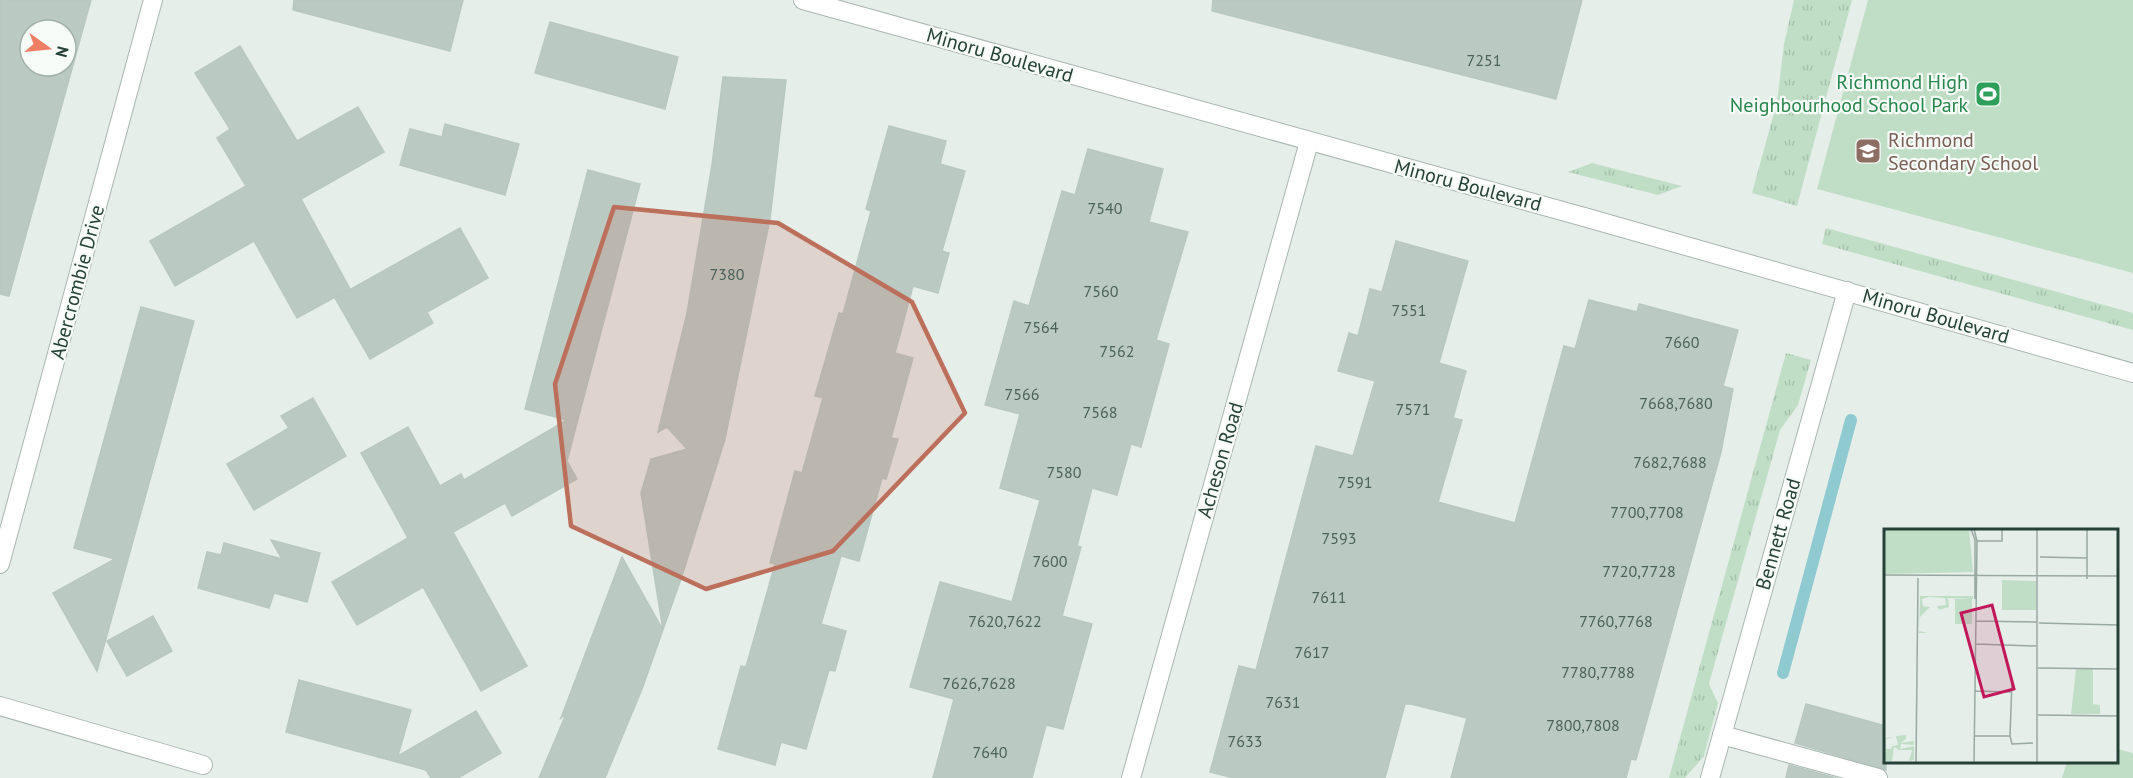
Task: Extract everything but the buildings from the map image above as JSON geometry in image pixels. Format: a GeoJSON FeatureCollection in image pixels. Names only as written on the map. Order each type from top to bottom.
{"type":"FeatureCollection","features":[{"type":"Feature","properties":{"kind":"street","name":"Abercrombie Drive"},"geometry":{"type":"LineString","coordinates":[[0,564],[153,0]]}},
{"type":"Feature","properties":{"kind":"street","name":"Minoru Boulevard"},"geometry":{"type":"LineString","coordinates":[[803,0],[2133,373]]}},
{"type":"Feature","properties":{"kind":"street","name":"Acheson Road"},"geometry":{"type":"LineString","coordinates":[[1131,778],[1309,142]]}},
{"type":"Feature","properties":{"kind":"street","name":"Bennett Road"},"geometry":{"type":"LineString","coordinates":[[1710,778],[1847,291]]}},
{"type":"Feature","properties":{"kind":"street"},"geometry":{"type":"LineString","coordinates":[[0,706],[203,765]]}},
{"type":"Feature","properties":{"kind":"street"},"geometry":{"type":"LineString","coordinates":[[1722,735],[1878,778]]}},
{"type":"Feature","properties":{"kind":"highlighted area"},"geometry":{"type":"Polygon","coordinates":[[[614,207],[778,223],[912,302],[965,413],[833,551],[706,589],[571,526],[555,384],[614,207]]]}},
{"type":"Feature","properties":{"kind":"green space"},"geometry":{"type":"Polygon","coordinates":[[[1794,0],[1852,0],[1797,206],[1752,193],[1777,102],[1784,44],[1794,0]]]}},
{"type":"Feature","properties":{"kind":"green space","name":"Richmond High Neighbourhood School Park"},"geometry":{"type":"Polygon","coordinates":[[[1868,0],[2133,0],[2133,273],[1817,189],[1868,0]]]}},
{"type":"Feature","properties":{"kind":"green space"},"geometry":{"type":"Polygon","coordinates":[[[1592,163],[1682,186],[1658,195],[1568,172],[1592,163]]]}},
{"type":"Feature","properties":{"kind":"green space"},"geometry":{"type":"Polygon","coordinates":[[[1826,228],[2133,313],[2133,330],[1822,244],[1826,228]]]}},
{"type":"Feature","properties":{"kind":"green space"},"geometry":{"type":"Polygon","coordinates":[[[1786,353],[1811,360],[1798,405],[1780,430],[1709,684],[1718,703],[1704,756],[1685,778],[1669,778],[1786,353]]]}},
{"type":"Feature","properties":{"kind":"green space"},"geometry":{"type":"Polygon","coordinates":[[[2118,749],[2133,753],[2133,778],[2062,778],[2067,763],[2118,763],[2118,749]]]}},
{"type":"Feature","properties":{"kind":"waterway"},"geometry":{"type":"LineString","coordinates":[[1783,673],[1851,420]]}},
{"type":"Feature","properties":{"kind":"place","name":"Richmond High Neighbourhood School Park"},"geometry":{"type":"Point","coordinates":[1988,94]}},
{"type":"Feature","properties":{"kind":"place","name":"Richmond Secondary School"},"geometry":{"type":"Point","coordinates":[1868,151]}}]}
